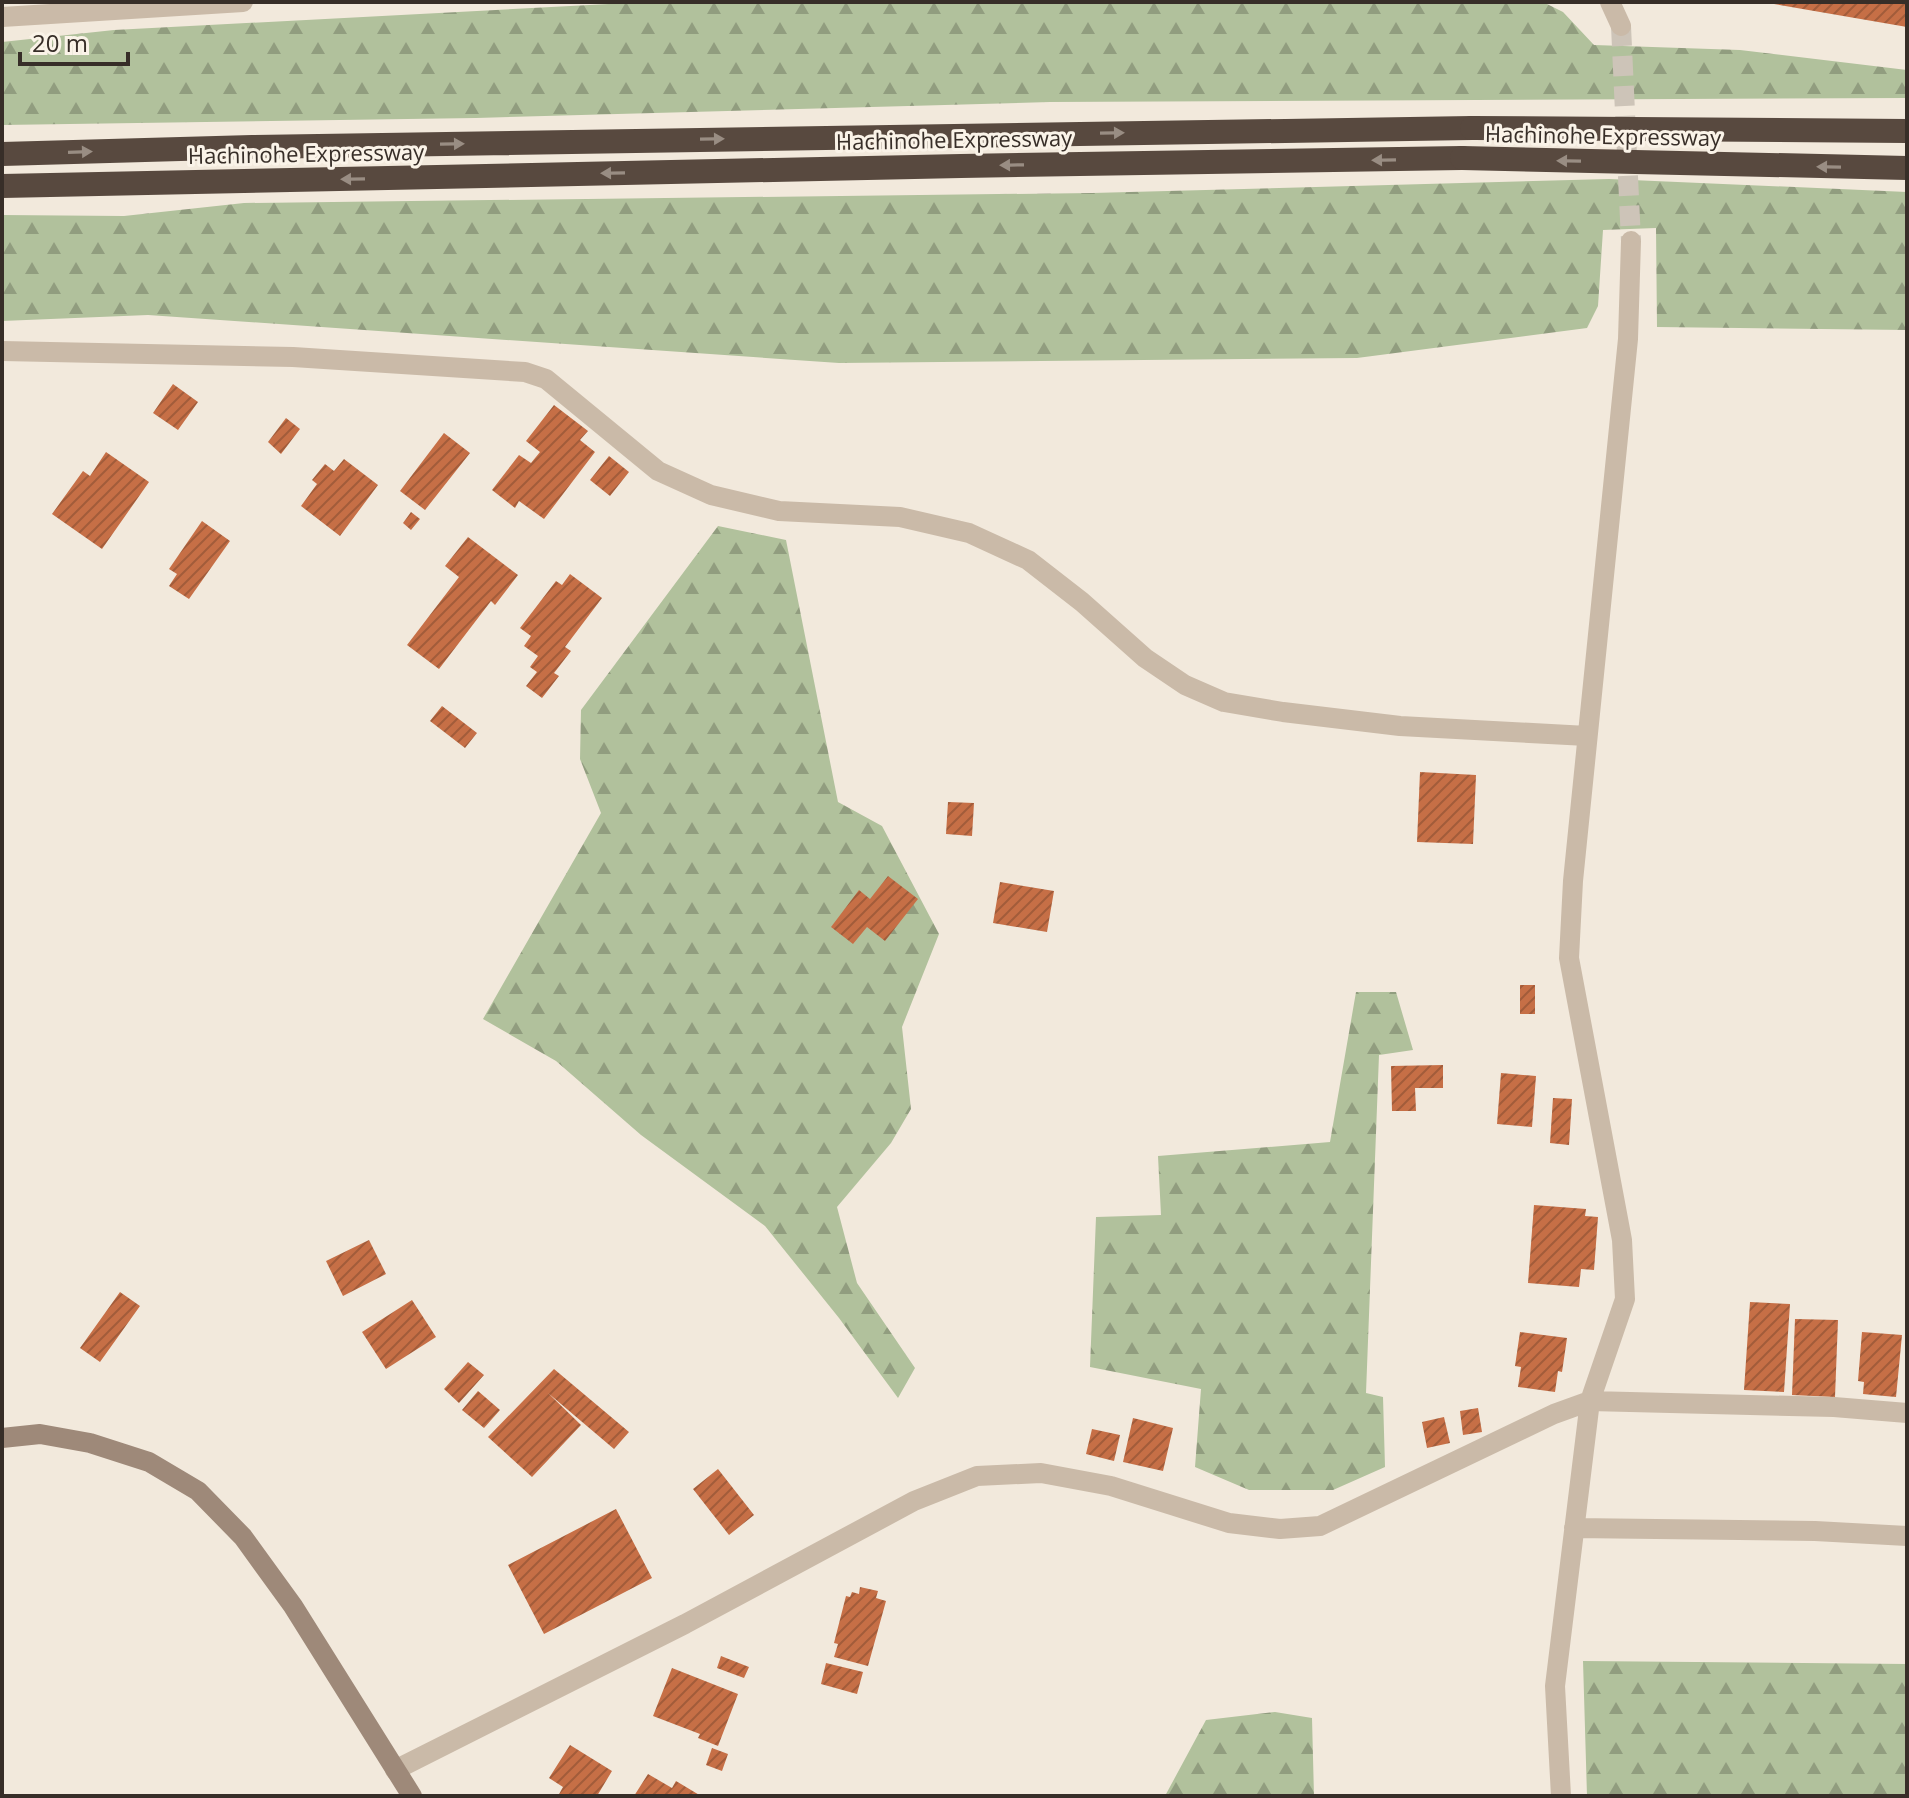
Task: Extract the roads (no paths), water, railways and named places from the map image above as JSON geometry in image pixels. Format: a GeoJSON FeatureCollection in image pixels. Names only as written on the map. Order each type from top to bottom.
{"type":"FeatureCollection","features":[{"type":"Feature","properties":{"kind":"highway","name":"Hachinohe Expressway"},"geometry":{"type":"LineString","coordinates":[[2,154],[1472,128],[1907,131]]}},
{"type":"Feature","properties":{"kind":"highway","name":"Hachinohe Expressway"},"geometry":{"type":"LineString","coordinates":[[2,186],[1462,158],[1907,168]]}},
{"type":"Feature","properties":{"kind":"street"},"geometry":{"type":"LineString","coordinates":[[2,17],[243,2]]}},
{"type":"Feature","properties":{"kind":"street"},"geometry":{"type":"LineString","coordinates":[[1610,2],[1621,26]]}},
{"type":"Feature","properties":{"kind":"street"},"geometry":{"type":"LineString","coordinates":[[1561,1796],[1555,1686],[1590,1401],[1625,1299],[1622,1240],[1569,958],[1573,881],[1628,339],[1631,241]]}},
{"type":"Feature","properties":{"kind":"street"},"geometry":{"type":"LineString","coordinates":[[2,351],[293,357],[525,372],[546,379],[658,471],[711,495],[779,511],[900,517],[969,533],[1028,560],[1082,602],[1145,658],[1185,685],[1224,702],[1400,726],[1587,736]]}},
{"type":"Feature","properties":{"kind":"street"},"geometry":{"type":"LineString","coordinates":[[395,1770],[685,1624],[914,1501],[977,1476],[1041,1473],[1111,1486],[1229,1523],[1280,1529],[1320,1526],[1554,1414],[1590,1401],[1834,1407],[1907,1413]]}},
{"type":"Feature","properties":{"kind":"street"},"geometry":{"type":"LineString","coordinates":[[2,1438],[40,1434],[90,1443],[149,1462],[198,1491],[243,1537],[293,1606],[412,1796]]}},
{"type":"Feature","properties":{"kind":"street"},"geometry":{"type":"LineString","coordinates":[[1574,1528],[1815,1531],[1907,1536]]}},
{"type":"Feature","properties":{"kind":"tunnel"},"geometry":{"type":"LineString","coordinates":[[1621,26],[1631,241]]}}]}
